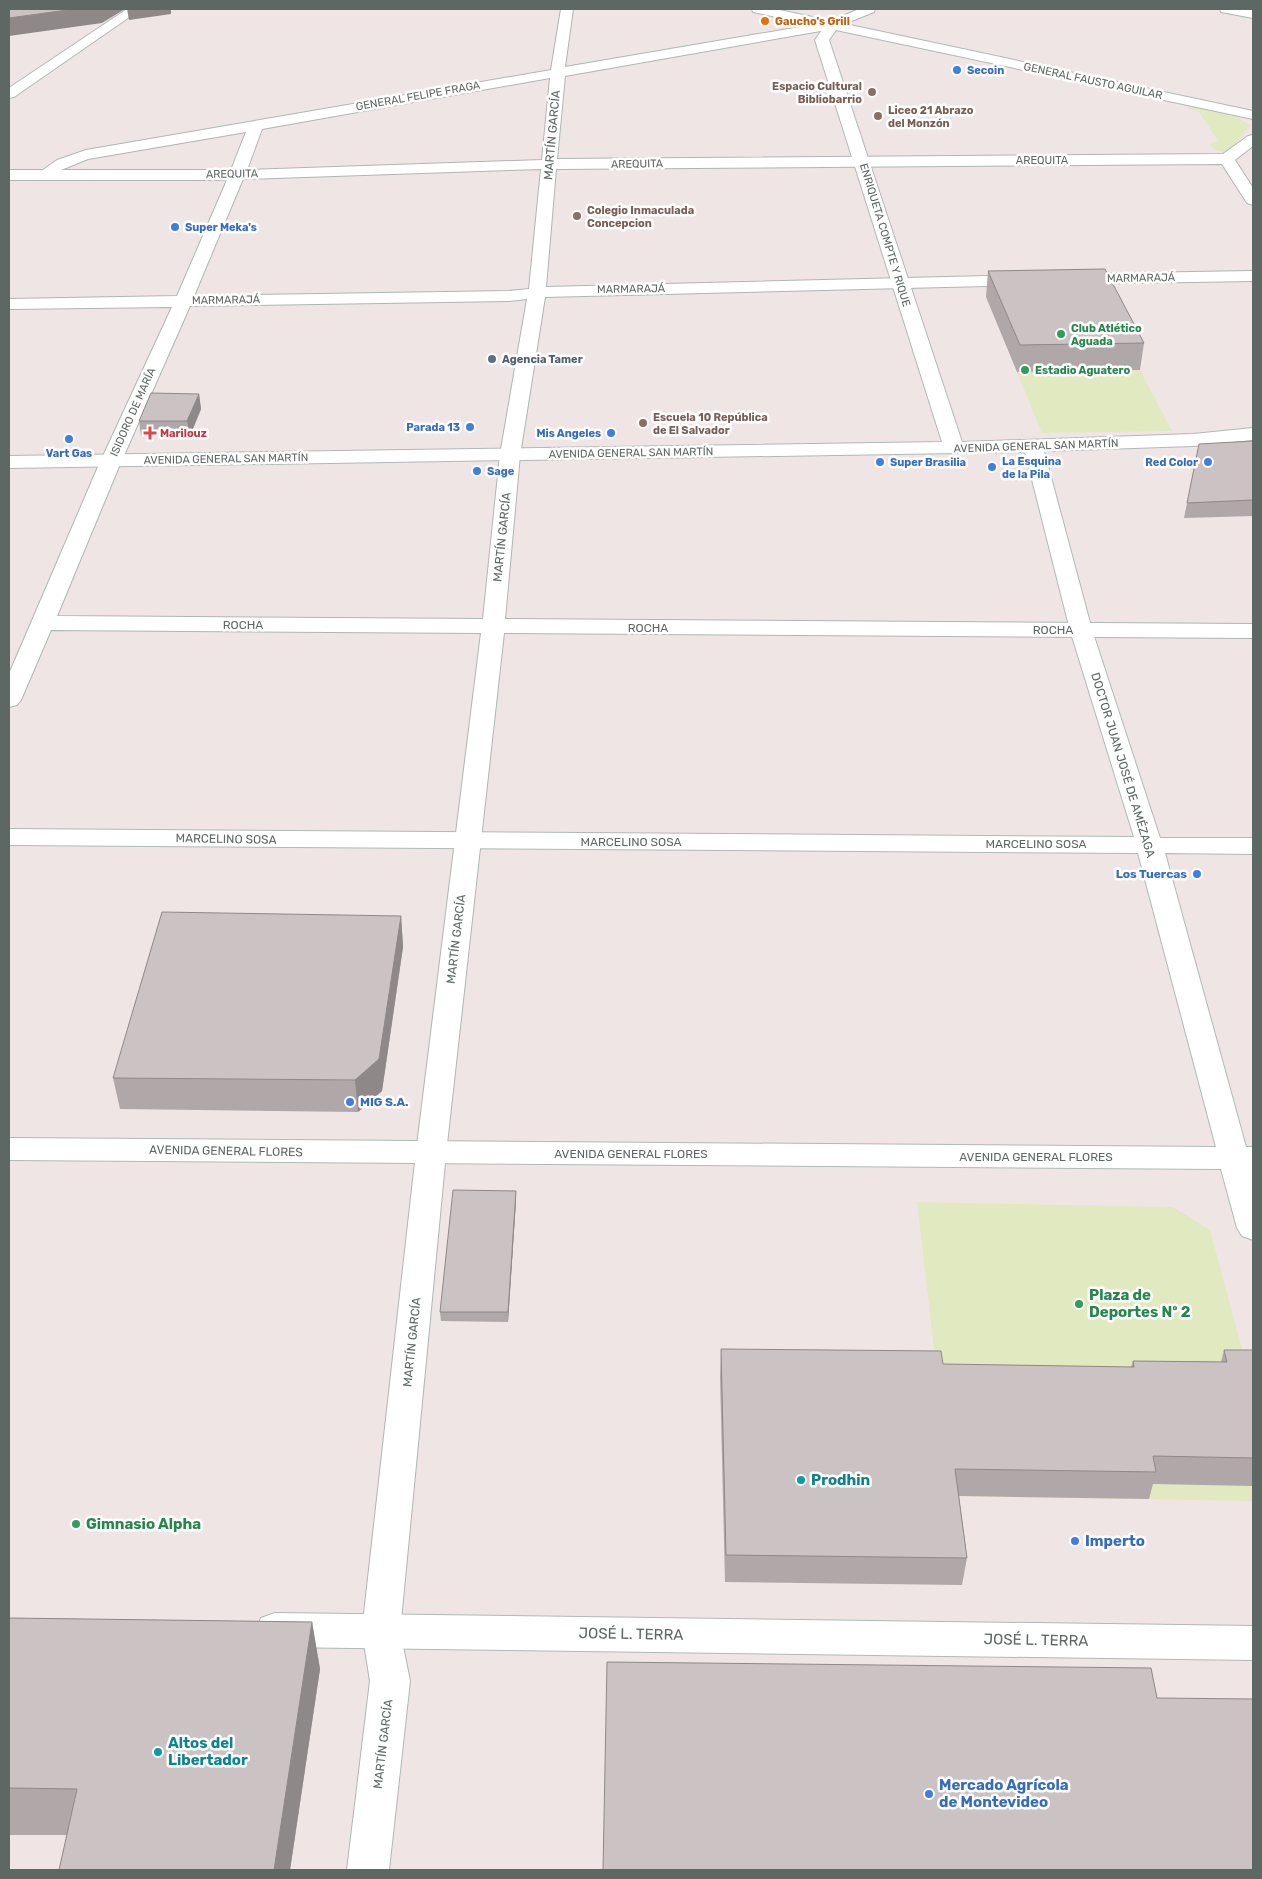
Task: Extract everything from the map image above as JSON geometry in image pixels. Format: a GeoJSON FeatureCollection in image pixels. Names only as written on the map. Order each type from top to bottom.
{"type":"FeatureCollection","features":[{"type":"Feature","properties":{"kind":"street"},"geometry":{"type":"LineString","coordinates":[[9,94],[135,9]]}},
{"type":"Feature","properties":{"kind":"street","name":"MARTÍN GARCÍA"},"geometry":{"type":"LineString","coordinates":[[368,1870],[390,1681],[381,1631],[431,1153],[493,627],[510,455],[537,293],[558,71],[567,9]]}},
{"type":"Feature","properties":{"kind":"street","name":"GENERAL FAUSTO AGUILAR"},"geometry":{"type":"LineString","coordinates":[[758,9],[1253,115]]}},
{"type":"Feature","properties":{"kind":"street"},"geometry":{"type":"LineString","coordinates":[[789,32],[806,33],[822,40],[832,25],[869,9]]}},
{"type":"Feature","properties":{"kind":"street"},"geometry":{"type":"LineString","coordinates":[[1226,9],[1253,14]]}},
{"type":"Feature","properties":{"kind":"street","name":"GENERAL FELIPE FRAGA"},"geometry":{"type":"LineString","coordinates":[[47,175],[62,163],[86,155],[558,71],[832,25]]}},
{"type":"Feature","properties":{"kind":"street","name":"ENRIQUETA COMPTE Y RIQUE"},"geometry":{"type":"LineString","coordinates":[[822,40],[954,448]]}},
{"type":"Feature","properties":{"kind":"street","name":"ISIDORO DE MARÍA"},"geometry":{"type":"LineString","coordinates":[[9,700],[44,624],[111,461],[238,175],[256,125]]}},
{"type":"Feature","properties":{"kind":"street"},"geometry":{"type":"LineString","coordinates":[[1253,139],[1227,159],[1253,200]]}},
{"type":"Feature","properties":{"kind":"street","name":"AREQUITA"},"geometry":{"type":"LineString","coordinates":[[47,175],[238,175],[550,164],[1227,159]]}},
{"type":"Feature","properties":{"kind":"street"},"geometry":{"type":"LineString","coordinates":[[9,175],[47,175]]}},
{"type":"Feature","properties":{"kind":"street","name":"MARMARAJÁ"},"geometry":{"type":"LineString","coordinates":[[9,304],[509,296],[555,291],[1253,276]]}},
{"type":"Feature","properties":{"kind":"street","name":"AVENIDA GENERAL SAN MARTÍN"},"geometry":{"type":"LineString","coordinates":[[9,462],[954,448],[1194,440],[1253,434]]}},
{"type":"Feature","properties":{"kind":"street","name":"DOCTOR JUAN JOSÉ DE AMÉZAGA"},"geometry":{"type":"LineString","coordinates":[[1033,446],[1081,630],[1149,844],[1243,1158],[1253,1228]]}},
{"type":"Feature","properties":{"kind":"street","name":"ROCHA"},"geometry":{"type":"LineString","coordinates":[[44,624],[1253,631]]}},
{"type":"Feature","properties":{"kind":"street","name":"MARCELINO SOSA"},"geometry":{"type":"LineString","coordinates":[[9,837],[1253,846]]}},
{"type":"Feature","properties":{"kind":"street","name":"AVENIDA GENERAL FLORES"},"geometry":{"type":"LineString","coordinates":[[9,1149],[1243,1158]]}},
{"type":"Feature","properties":{"kind":"street","name":"JOSÉ L. TERRA"},"geometry":{"type":"LineString","coordinates":[[244,1629],[1253,1643]]}},
{"type":"Feature","properties":{"kind":"green space"},"geometry":{"type":"Polygon","coordinates":[[[1190,106],[1237,117],[1250,125],[1230,150],[1218,151],[1210,144],[1218,140],[1198,111],[1188,109],[1190,106]]]}},
{"type":"Feature","properties":{"kind":"green space","name":"Club Atlético Aguada"},"geometry":{"type":"Polygon","coordinates":[[[1140,370],[1172,431],[1042,433],[1017,372],[1140,370]]]}},
{"type":"Feature","properties":{"kind":"green space","name":"Plaza de Deportes Nº 2"},"geometry":{"type":"Polygon","coordinates":[[[917,1202],[1173,1207],[1210,1230],[1253,1390],[1253,1501],[951,1496],[917,1202]]]}},
{"type":"Feature","properties":{"kind":"building"},"geometry":{"type":"Polygon","coordinates":[[[9,9],[74,9],[9,18],[9,9]]]}},
{"type":"Feature","properties":{"kind":"building"},"geometry":{"type":"Polygon","coordinates":[[[1105,269],[1144,343],[1020,345],[988,271],[1105,269]]]}},
{"type":"Feature","properties":{"kind":"building"},"geometry":{"type":"Polygon","coordinates":[[[151,393],[199,394],[187,421],[139,421],[151,393]]]}},
{"type":"Feature","properties":{"kind":"building"},"geometry":{"type":"Polygon","coordinates":[[[1253,441],[1253,500],[1187,503],[1199,444],[1253,441]]]}},
{"type":"Feature","properties":{"kind":"building"},"geometry":{"type":"Polygon","coordinates":[[[162,912],[401,916],[379,1059],[355,1080],[113,1078],[162,912]]]}},
{"type":"Feature","properties":{"kind":"building"},"geometry":{"type":"Polygon","coordinates":[[[453,1190],[516,1191],[508,1312],[440,1312],[453,1190]]]}},
{"type":"Feature","properties":{"kind":"building"},"geometry":{"type":"Polygon","coordinates":[[[721,1349],[941,1351],[943,1364],[1134,1367],[1133,1361],[1227,1362],[1224,1350],[1253,1350],[1253,1458],[1153,1456],[1156,1472],[955,1469],[967,1558],[726,1555],[721,1349]]]}},
{"type":"Feature","properties":{"kind":"building","name":"Altos del Libertador"},"geometry":{"type":"Polygon","coordinates":[[[9,1618],[312,1622],[274,1870],[59,1870],[77,1789],[9,1788],[9,1618]]]}},
{"type":"Feature","properties":{"kind":"building","name":"Mercado Agrícola de Montevideo"},"geometry":{"type":"Polygon","coordinates":[[[607,1662],[1151,1668],[1157,1698],[1253,1699],[1253,1870],[603,1870],[607,1662]]]}},
{"type":"Feature","properties":{"kind":"place","name":"Gaucho's Grill"},"geometry":{"type":"Point","coordinates":[765,21]}},
{"type":"Feature","properties":{"kind":"place","name":"Secoin"},"geometry":{"type":"Point","coordinates":[957,70]}},
{"type":"Feature","properties":{"kind":"place","name":"Espacio Cultural Bibliobarrio"},"geometry":{"type":"Point","coordinates":[872,92]}},
{"type":"Feature","properties":{"kind":"place","name":"Liceo 21 Abrazo del Monzón"},"geometry":{"type":"Point","coordinates":[878,116]}},
{"type":"Feature","properties":{"kind":"place","name":"Colegio Inmaculada Concepcion"},"geometry":{"type":"Point","coordinates":[577,216]}},
{"type":"Feature","properties":{"kind":"place","name":"Super Meka's"},"geometry":{"type":"Point","coordinates":[175,227]}},
{"type":"Feature","properties":{"kind":"place","name":"Club Atlético Aguada"},"geometry":{"type":"Point","coordinates":[1061,334]}},
{"type":"Feature","properties":{"kind":"place","name":"Agencia Tamer"},"geometry":{"type":"Point","coordinates":[492,359]}},
{"type":"Feature","properties":{"kind":"place","name":"Estadio Aguatero"},"geometry":{"type":"Point","coordinates":[1025,370]}},
{"type":"Feature","properties":{"kind":"place","name":"Escuela 10 República de El Salvador"},"geometry":{"type":"Point","coordinates":[643,423]}},
{"type":"Feature","properties":{"kind":"place","name":"Parada 13"},"geometry":{"type":"Point","coordinates":[470,427]}},
{"type":"Feature","properties":{"kind":"place","name":"Marilouz"},"geometry":{"type":"Point","coordinates":[150,433]}},
{"type":"Feature","properties":{"kind":"place","name":"Mis Angeles"},"geometry":{"type":"Point","coordinates":[611,433]}},
{"type":"Feature","properties":{"kind":"place","name":"Vart Gas"},"geometry":{"type":"Point","coordinates":[69,439]}},
{"type":"Feature","properties":{"kind":"place","name":"Super Brasilia"},"geometry":{"type":"Point","coordinates":[880,462]}},
{"type":"Feature","properties":{"kind":"place","name":"Red Color"},"geometry":{"type":"Point","coordinates":[1208,462]}},
{"type":"Feature","properties":{"kind":"place","name":"La Esquina de la Pila"},"geometry":{"type":"Point","coordinates":[992,467]}},
{"type":"Feature","properties":{"kind":"place","name":"Sage"},"geometry":{"type":"Point","coordinates":[477,471]}},
{"type":"Feature","properties":{"kind":"place","name":"Los Tuercas"},"geometry":{"type":"Point","coordinates":[1197,874]}},
{"type":"Feature","properties":{"kind":"place","name":"MIG S.A."},"geometry":{"type":"Point","coordinates":[350,1102]}},
{"type":"Feature","properties":{"kind":"place","name":"Plaza de Deportes Nº 2"},"geometry":{"type":"Point","coordinates":[1079,1304]}},
{"type":"Feature","properties":{"kind":"place","name":"Prodhin"},"geometry":{"type":"Point","coordinates":[801,1480]}},
{"type":"Feature","properties":{"kind":"place","name":"Gimnasio Alpha"},"geometry":{"type":"Point","coordinates":[76,1524]}},
{"type":"Feature","properties":{"kind":"place","name":"Imperto"},"geometry":{"type":"Point","coordinates":[1075,1541]}},
{"type":"Feature","properties":{"kind":"place","name":"Altos del Libertador"},"geometry":{"type":"Point","coordinates":[158,1752]}},
{"type":"Feature","properties":{"kind":"place","name":"Mercado Agrícola de Montevideo"},"geometry":{"type":"Point","coordinates":[929,1794]}}]}
